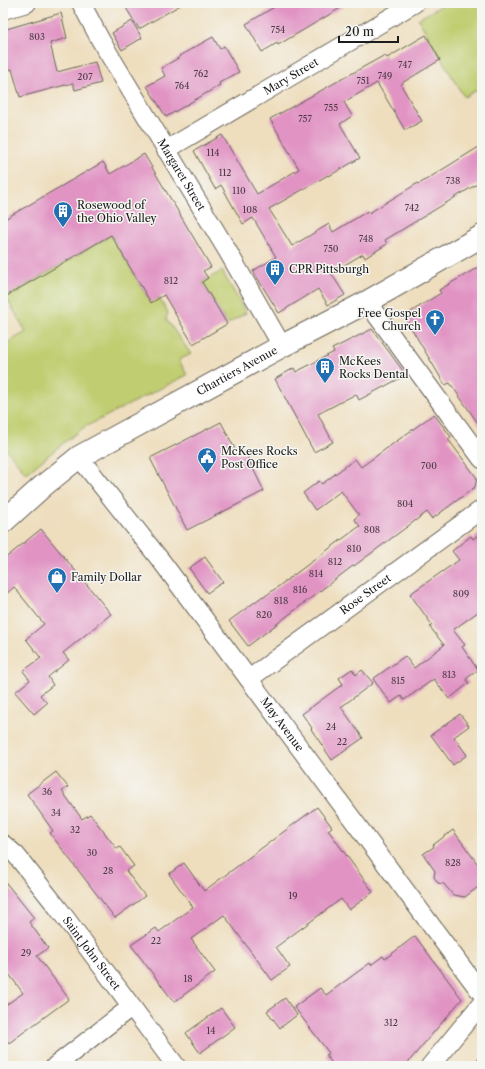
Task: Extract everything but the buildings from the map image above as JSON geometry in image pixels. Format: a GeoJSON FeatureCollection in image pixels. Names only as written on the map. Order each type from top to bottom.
{"type":"FeatureCollection","features":[{"type":"Feature","properties":{"kind":"main road","name":"Chartiers Avenue"},"geometry":{"type":"LineString","coordinates":[[3,522],[43,486],[79,457],[282,346],[367,302],[482,236]]}},
{"type":"Feature","properties":{"kind":"street"},"geometry":{"type":"LineString","coordinates":[[3,10],[27,3]]}},
{"type":"Feature","properties":{"kind":"street","name":"Margaret Street"},"geometry":{"type":"LineString","coordinates":[[81,3],[101,41],[282,346]]}},
{"type":"Feature","properties":{"kind":"street","name":"Mary Street"},"geometry":{"type":"LineString","coordinates":[[166,150],[415,3]]}},
{"type":"Feature","properties":{"kind":"street"},"geometry":{"type":"LineString","coordinates":[[367,302],[482,459]]}},
{"type":"Feature","properties":{"kind":"street","name":"May Avenue"},"geometry":{"type":"LineString","coordinates":[[79,457],[162,562],[482,994]]}},
{"type":"Feature","properties":{"kind":"street","name":"Rose Street"},"geometry":{"type":"LineString","coordinates":[[249,679],[482,509]]}},
{"type":"Feature","properties":{"kind":"street","name":"Saint John Street"},"geometry":{"type":"LineString","coordinates":[[3,844],[16,855],[58,908],[176,1066]]}},
{"type":"Feature","properties":{"kind":"street"},"geometry":{"type":"LineString","coordinates":[[430,1066],[482,1003]]}},
{"type":"Feature","properties":{"kind":"street"},"geometry":{"type":"LineString","coordinates":[[55,1066],[131,1007]]}},
{"type":"Feature","properties":{"kind":"green space"},"geometry":{"type":"Polygon","coordinates":[[[446,3],[480,3],[482,6],[482,87],[464,97],[418,19],[446,3]]]}},
{"type":"Feature","properties":{"kind":"green space"},"geometry":{"type":"Polygon","coordinates":[[[111,235],[150,302],[159,298],[168,312],[166,319],[191,354],[179,360],[187,375],[83,428],[26,474],[3,445],[3,345],[26,332],[6,297],[111,235]]]}},
{"type":"Feature","properties":{"kind":"green space"},"geometry":{"type":"Polygon","coordinates":[[[222,271],[246,313],[227,324],[202,282],[222,271]]]}},
{"type":"Feature","properties":{"kind":"railway"},"geometry":{"type":"LineString","coordinates":[[475,1066],[482,1058]]}},
{"type":"Feature","properties":{"kind":"place","name":"Rosewood of the Ohio Valley"},"geometry":{"type":"Point","coordinates":[63,228]}},
{"type":"Feature","properties":{"kind":"place","name":"CPR Pittsburgh"},"geometry":{"type":"Point","coordinates":[275,286]}},
{"type":"Feature","properties":{"kind":"place","name":"Free Gospel Church"},"geometry":{"type":"Point","coordinates":[435,336]}},
{"type":"Feature","properties":{"kind":"place","name":"McKees Rocks Dental"},"geometry":{"type":"Point","coordinates":[325,384]}},
{"type":"Feature","properties":{"kind":"place","name":"McKees Rocks Post Office"},"geometry":{"type":"Point","coordinates":[207,474]}},
{"type":"Feature","properties":{"kind":"place","name":"Family Dollar"},"geometry":{"type":"Point","coordinates":[57,594]}}]}
